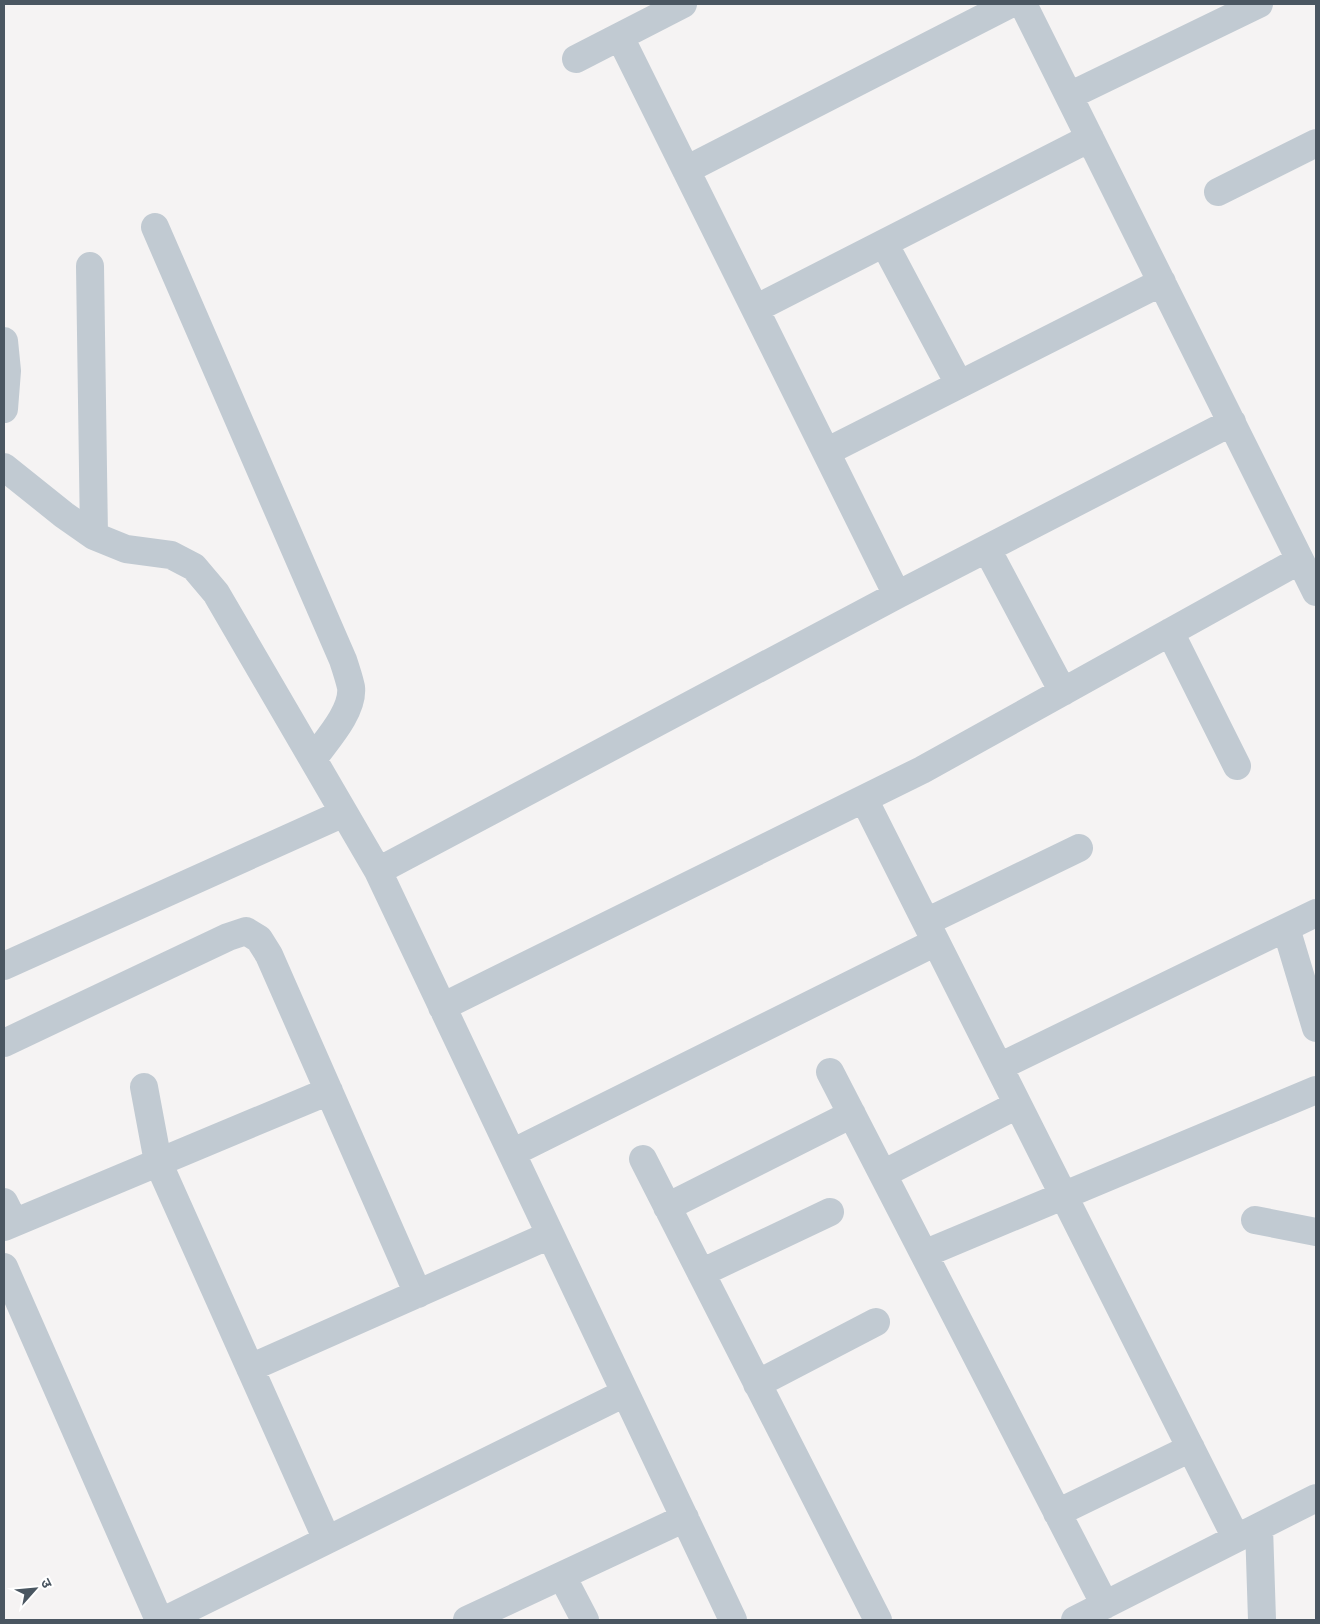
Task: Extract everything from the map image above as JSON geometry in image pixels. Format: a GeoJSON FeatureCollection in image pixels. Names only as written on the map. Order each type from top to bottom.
{"type":"FeatureCollection","features":[{"type":"Feature","properties":{"kind":"street"},"geometry":{"type":"LineString","coordinates":[[576,60],[682,4]]}},
{"type":"Feature","properties":{"kind":"street"},"geometry":{"type":"LineString","coordinates":[[686,170],[1010,4]]}},
{"type":"Feature","properties":{"kind":"street"},"geometry":{"type":"LineString","coordinates":[[1023,4],[1316,592]]}},
{"type":"Feature","properties":{"kind":"street"},"geometry":{"type":"LineString","coordinates":[[1069,96],[1259,4]]}},
{"type":"Feature","properties":{"kind":"street"},"geometry":{"type":"LineString","coordinates":[[620,37],[897,595]]}},
{"type":"Feature","properties":{"kind":"street"},"geometry":{"type":"LineString","coordinates":[[755,309],[1090,138]]}},
{"type":"Feature","properties":{"kind":"street"},"geometry":{"type":"LineString","coordinates":[[1218,192],[1316,143]]}},
{"type":"Feature","properties":{"kind":"street"},"geometry":{"type":"LineString","coordinates":[[155,227],[343,660],[351,688],[347,709],[313,759]]}},
{"type":"Feature","properties":{"kind":"street"},"geometry":{"type":"LineString","coordinates":[[884,243],[959,384]]}},
{"type":"Feature","properties":{"kind":"street"},"geometry":{"type":"LineString","coordinates":[[90,266],[94,536]]}},
{"type":"Feature","properties":{"kind":"street"},"geometry":{"type":"LineString","coordinates":[[826,452],[1162,282]]}},
{"type":"Feature","properties":{"kind":"street"},"geometry":{"type":"LineString","coordinates":[[4,341],[7,371],[4,409]]}},
{"type":"Feature","properties":{"kind":"street"},"geometry":{"type":"LineString","coordinates":[[378,871],[897,595],[1232,422]]}},
{"type":"Feature","properties":{"kind":"street"},"geometry":{"type":"LineString","coordinates":[[4,467],[64,515],[94,536],[126,549],[171,555],[194,567],[216,593],[378,871],[733,1620]]}},
{"type":"Feature","properties":{"kind":"street"},"geometry":{"type":"LineString","coordinates":[[987,549],[1063,692]]}},
{"type":"Feature","properties":{"kind":"street"},"geometry":{"type":"LineString","coordinates":[[442,1007],[922,770],[1300,560]]}},
{"type":"Feature","properties":{"kind":"street"},"geometry":{"type":"LineString","coordinates":[[1170,632],[1237,766]]}},
{"type":"Feature","properties":{"kind":"street"},"geometry":{"type":"LineString","coordinates":[[864,799],[1191,1448],[1248,1532],[1262,1620]]}},
{"type":"Feature","properties":{"kind":"street"},"geometry":{"type":"LineString","coordinates":[[4,966],[344,814]]}},
{"type":"Feature","properties":{"kind":"street"},"geometry":{"type":"LineString","coordinates":[[512,1153],[931,932],[1079,848]]}},
{"type":"Feature","properties":{"kind":"street"},"geometry":{"type":"LineString","coordinates":[[999,1067],[1316,913]]}},
{"type":"Feature","properties":{"kind":"street"},"geometry":{"type":"LineString","coordinates":[[1286,928],[1316,1028]]}},
{"type":"Feature","properties":{"kind":"street"},"geometry":{"type":"LineString","coordinates":[[4,1043],[219,941],[246,931],[259,939],[269,955],[418,1294]]}},
{"type":"Feature","properties":{"kind":"street"},"geometry":{"type":"LineString","coordinates":[[830,1072],[1105,1605]]}},
{"type":"Feature","properties":{"kind":"street"},"geometry":{"type":"LineString","coordinates":[[144,1087],[158,1162],[327,1540]]}},
{"type":"Feature","properties":{"kind":"street"},"geometry":{"type":"LineString","coordinates":[[924,1254],[1316,1090]]}},
{"type":"Feature","properties":{"kind":"street"},"geometry":{"type":"LineString","coordinates":[[7,1217],[158,1162],[329,1091]]}},
{"type":"Feature","properties":{"kind":"street"},"geometry":{"type":"LineString","coordinates":[[883,1174],[1017,1105]]}},
{"type":"Feature","properties":{"kind":"street"},"geometry":{"type":"LineString","coordinates":[[667,1207],[852,1114]]}},
{"type":"Feature","properties":{"kind":"street"},"geometry":{"type":"LineString","coordinates":[[643,1159],[878,1620]]}},
{"type":"Feature","properties":{"kind":"street"},"geometry":{"type":"LineString","coordinates":[[701,1273],[830,1212]]}},
{"type":"Feature","properties":{"kind":"street"},"geometry":{"type":"LineString","coordinates":[[1255,1220],[1316,1232]]}},
{"type":"Feature","properties":{"kind":"street"},"geometry":{"type":"LineString","coordinates":[[250,1368],[550,1235]]}},
{"type":"Feature","properties":{"kind":"street"},"geometry":{"type":"LineString","coordinates":[[4,1267],[159,1620]]}},
{"type":"Feature","properties":{"kind":"street"},"geometry":{"type":"LineString","coordinates":[[757,1384],[876,1322]]}},
{"type":"Feature","properties":{"kind":"street"},"geometry":{"type":"LineString","coordinates":[[165,1620],[625,1393]]}},
{"type":"Feature","properties":{"kind":"street"},"geometry":{"type":"LineString","coordinates":[[1057,1514],[1191,1448]]}},
{"type":"Feature","properties":{"kind":"street"},"geometry":{"type":"LineString","coordinates":[[1075,1620],[1316,1498]]}},
{"type":"Feature","properties":{"kind":"street"},"geometry":{"type":"LineString","coordinates":[[468,1620],[685,1518]]}},
{"type":"Feature","properties":{"kind":"street"},"geometry":{"type":"LineString","coordinates":[[562,1576],[585,1620]]}}]}
